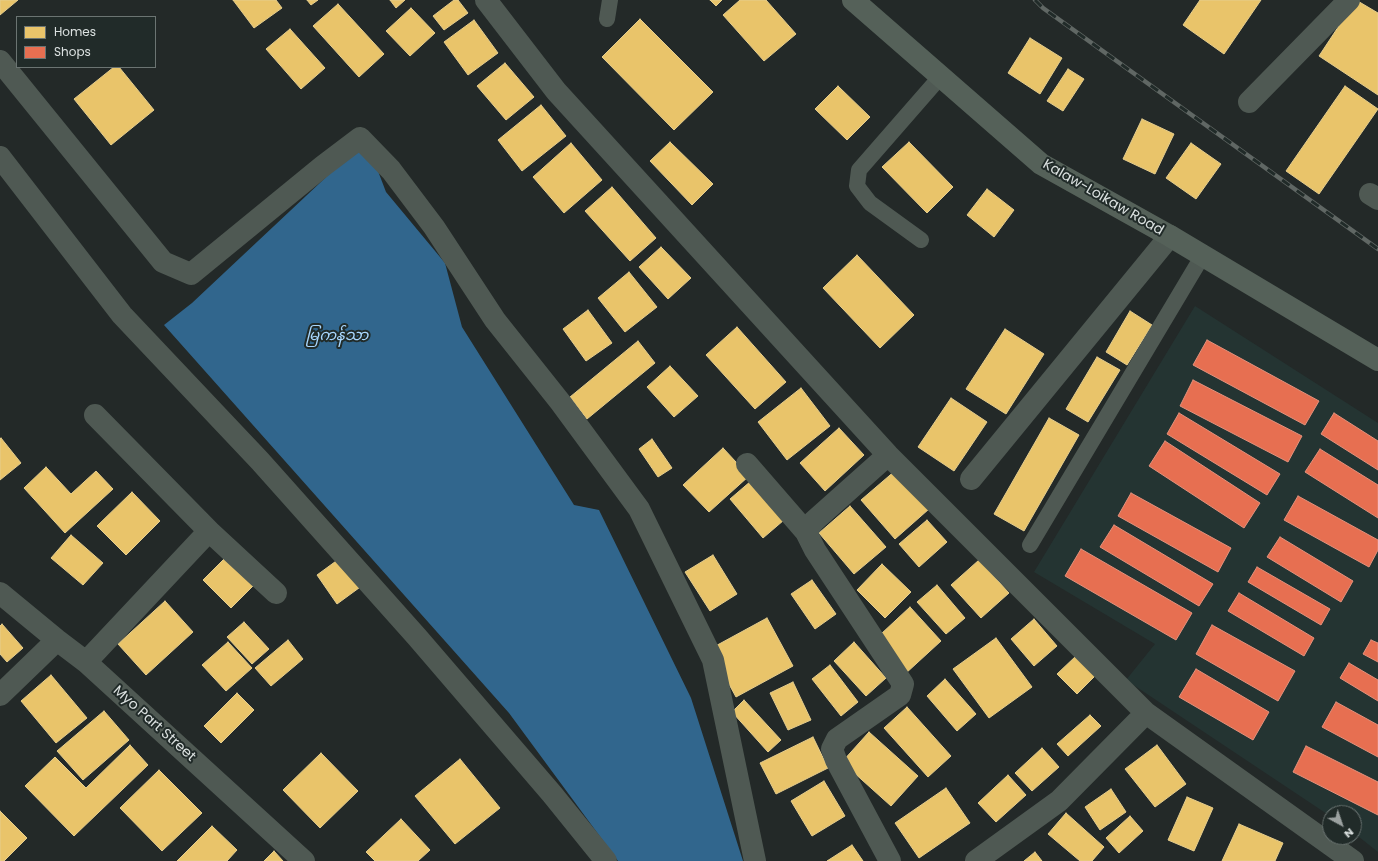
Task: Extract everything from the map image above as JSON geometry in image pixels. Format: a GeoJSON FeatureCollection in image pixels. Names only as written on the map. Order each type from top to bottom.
{"type":"FeatureCollection","features":[{"type":"Feature","properties":{"kind":"main road","name":"Kalaw-Loikaw Road"},"geometry":{"type":"LineString","coordinates":[[853,0],[1041,164],[1203,255],[1378,360]]}},
{"type":"Feature","properties":{"kind":"street"},"geometry":{"type":"LineString","coordinates":[[486,0],[556,91],[888,455],[1146,713],[1353,861]]}},
{"type":"Feature","properties":{"kind":"street"},"geometry":{"type":"LineString","coordinates":[[1249,102],[1349,0]]}},
{"type":"Feature","properties":{"kind":"street"},"geometry":{"type":"LineString","coordinates":[[0,61],[163,262],[190,274],[323,166],[360,138],[391,170],[434,227],[495,320],[561,403],[639,509],[713,660],[756,861]]}},
{"type":"Feature","properties":{"kind":"street"},"geometry":{"type":"LineString","coordinates":[[0,157],[122,315],[260,461],[417,637],[552,794],[606,861]]}},
{"type":"Feature","properties":{"kind":"street"},"geometry":{"type":"LineString","coordinates":[[970,479],[1170,236]]}},
{"type":"Feature","properties":{"kind":"street"},"geometry":{"type":"LineString","coordinates":[[95,415],[209,531],[276,593]]}},
{"type":"Feature","properties":{"kind":"street"},"geometry":{"type":"LineString","coordinates":[[806,532],[814,521],[888,455]]}},
{"type":"Feature","properties":{"kind":"street"},"geometry":{"type":"LineString","coordinates":[[747,464],[806,532],[815,550],[903,684],[900,695],[837,739],[832,749],[836,760],[890,861]]}},
{"type":"Feature","properties":{"kind":"street"},"geometry":{"type":"LineString","coordinates":[[86,662],[209,531]]}},
{"type":"Feature","properties":{"kind":"street","name":"Myo Part Street"},"geometry":{"type":"LineString","coordinates":[[0,593],[86,662],[304,861]]}},
{"type":"Feature","properties":{"kind":"street"},"geometry":{"type":"LineString","coordinates":[[0,695],[57,640]]}},
{"type":"Feature","properties":{"kind":"street"},"geometry":{"type":"LineString","coordinates":[[976,861],[1059,801],[1146,713]]}},
{"type":"Feature","properties":{"kind":"lane"},"geometry":{"type":"LineString","coordinates":[[608,19],[610,0]]}},
{"type":"Feature","properties":{"kind":"lane"},"geometry":{"type":"LineString","coordinates":[[921,240],[870,203],[857,186],[859,170],[941,76]]}},
{"type":"Feature","properties":{"kind":"lane"},"geometry":{"type":"LineString","coordinates":[[1030,545],[1203,255]]}},
{"type":"Feature","properties":{"kind":"shaded area"},"geometry":{"type":"Polygon","coordinates":[[[1195,306],[1378,423],[1378,852],[1362,839],[1362,805],[1322,805],[1322,811],[1126,680],[1155,644],[1034,572],[1195,306]]]}},
{"type":"Feature","properties":{"kind":"water","name":"မြကန်သာ"},"geometry":{"type":"Polygon","coordinates":[[[356,149],[373,158],[386,192],[445,263],[462,327],[574,505],[599,510],[691,698],[743,861],[618,861],[509,713],[164,325],[192,303],[356,149]]]}},
{"type":"Feature","properties":{"kind":"building: Homes"},"geometry":{"type":"Polygon","coordinates":[[[0,0],[18,0],[0,15],[0,0]]]}},
{"type":"Feature","properties":{"kind":"building: Homes"},"geometry":{"type":"Polygon","coordinates":[[[233,0],[276,0],[282,8],[254,28],[233,0]]]}},
{"type":"Feature","properties":{"kind":"building: Homes"},"geometry":{"type":"Polygon","coordinates":[[[307,0],[318,0],[311,5],[307,0]]]}},
{"type":"Feature","properties":{"kind":"building: Homes"},"geometry":{"type":"Polygon","coordinates":[[[390,0],[405,0],[396,8],[390,0]]]}},
{"type":"Feature","properties":{"kind":"building: Homes"},"geometry":{"type":"Polygon","coordinates":[[[454,0],[458,0],[468,13],[444,30],[433,16],[454,0]]]}},
{"type":"Feature","properties":{"kind":"building: Homes"},"geometry":{"type":"Polygon","coordinates":[[[710,0],[722,0],[716,6],[710,0]]]}},
{"type":"Feature","properties":{"kind":"building: Homes"},"geometry":{"type":"Polygon","coordinates":[[[740,0],[766,0],[796,34],[764,61],[723,15],[740,0]]]}},
{"type":"Feature","properties":{"kind":"building: Homes"},"geometry":{"type":"Polygon","coordinates":[[[1200,0],[1261,0],[1224,54],[1183,25],[1200,0]]]}},
{"type":"Feature","properties":{"kind":"building: Homes"},"geometry":{"type":"Polygon","coordinates":[[[1356,0],[1378,13],[1378,95],[1319,56],[1356,0]]]}},
{"type":"Feature","properties":{"kind":"building: Homes"},"geometry":{"type":"Polygon","coordinates":[[[338,4],[384,54],[359,77],[313,26],[338,4]]]}},
{"type":"Feature","properties":{"kind":"building: Homes"},"geometry":{"type":"Polygon","coordinates":[[[411,8],[435,33],[410,56],[386,31],[411,8]]]}},
{"type":"Feature","properties":{"kind":"building: Homes"},"geometry":{"type":"Polygon","coordinates":[[[640,19],[713,92],[674,130],[602,57],[640,19]]]}},
{"type":"Feature","properties":{"kind":"building: Homes"},"geometry":{"type":"Polygon","coordinates":[[[474,20],[498,53],[468,75],[444,42],[474,20]]]}},
{"type":"Feature","properties":{"kind":"building: Homes"},"geometry":{"type":"Polygon","coordinates":[[[290,29],[325,68],[301,89],[266,49],[290,29]]]}},
{"type":"Feature","properties":{"kind":"building: Homes"},"geometry":{"type":"Polygon","coordinates":[[[1030,38],[1062,58],[1040,94],[1008,73],[1030,38]]]}},
{"type":"Feature","properties":{"kind":"building: Homes"},"geometry":{"type":"Polygon","coordinates":[[[505,63],[534,97],[506,120],[477,86],[505,63]]]}},
{"type":"Feature","properties":{"kind":"building: Homes"},"geometry":{"type":"Polygon","coordinates":[[[113,68],[120,68],[154,110],[111,145],[74,99],[113,68]]]}},
{"type":"Feature","properties":{"kind":"building: Homes"},"geometry":{"type":"Polygon","coordinates":[[[1068,69],[1084,79],[1063,111],[1047,101],[1068,69]]]}},
{"type":"Feature","properties":{"kind":"building: Homes"},"geometry":{"type":"Polygon","coordinates":[[[838,86],[870,117],[847,140],[815,109],[838,86]]]}},
{"type":"Feature","properties":{"kind":"building: Homes"},"geometry":{"type":"Polygon","coordinates":[[[1345,86],[1378,109],[1319,194],[1286,171],[1345,86]]]}},
{"type":"Feature","properties":{"kind":"building: Homes"},"geometry":{"type":"Polygon","coordinates":[[[541,105],[566,136],[522,171],[498,140],[541,105]]]}},
{"type":"Feature","properties":{"kind":"building: Homes"},"geometry":{"type":"Polygon","coordinates":[[[1142,119],[1174,134],[1155,174],[1123,159],[1142,119]]]}},
{"type":"Feature","properties":{"kind":"building: Homes"},"geometry":{"type":"Polygon","coordinates":[[[670,142],[713,184],[692,205],[650,161],[670,142]]]}},
{"type":"Feature","properties":{"kind":"building: Homes"},"geometry":{"type":"Polygon","coordinates":[[[909,142],[953,187],[927,213],[882,167],[909,142]]]}},
{"type":"Feature","properties":{"kind":"building: Homes"},"geometry":{"type":"Polygon","coordinates":[[[571,143],[602,180],[564,213],[533,177],[571,143]]]}},
{"type":"Feature","properties":{"kind":"building: Homes"},"geometry":{"type":"Polygon","coordinates":[[[1191,143],[1221,164],[1196,199],[1166,178],[1191,143]]]}},
{"type":"Feature","properties":{"kind":"building: Homes"},"geometry":{"type":"Polygon","coordinates":[[[612,187],[656,238],[630,261],[585,211],[612,187]]]}},
{"type":"Feature","properties":{"kind":"building: Homes"},"geometry":{"type":"Polygon","coordinates":[[[987,189],[1014,210],[994,237],[967,215],[987,189]]]}},
{"type":"Feature","properties":{"kind":"building: Homes"},"geometry":{"type":"Polygon","coordinates":[[[661,247],[691,278],[668,299],[639,267],[661,247]]]}},
{"type":"Feature","properties":{"kind":"building: Homes"},"geometry":{"type":"Polygon","coordinates":[[[857,255],[914,315],[880,348],[823,288],[857,255]]]}},
{"type":"Feature","properties":{"kind":"building: Homes"},"geometry":{"type":"Polygon","coordinates":[[[629,272],[657,307],[625,332],[598,298],[629,272]]]}},
{"type":"Feature","properties":{"kind":"building: Homes"},"geometry":{"type":"Polygon","coordinates":[[[588,310],[612,343],[586,361],[563,329],[588,310]]]}},
{"type":"Feature","properties":{"kind":"building: Homes"},"geometry":{"type":"Polygon","coordinates":[[[1130,311],[1152,325],[1127,365],[1106,352],[1130,311]]]}},
{"type":"Feature","properties":{"kind":"building: Homes"},"geometry":{"type":"Polygon","coordinates":[[[737,327],[786,382],[755,409],[706,355],[737,327]]]}},
{"type":"Feature","properties":{"kind":"building: Homes"},"geometry":{"type":"Polygon","coordinates":[[[1005,329],[1044,354],[1006,414],[966,389],[1005,329]]]}},
{"type":"Feature","properties":{"kind":"building: Homes"},"geometry":{"type":"Polygon","coordinates":[[[638,341],[655,363],[587,419],[570,397],[638,341]]]}},
{"type":"Feature","properties":{"kind":"building: Homes"},"geometry":{"type":"Polygon","coordinates":[[[1097,357],[1120,370],[1088,422],[1066,409],[1097,357]]]}},
{"type":"Feature","properties":{"kind":"building: Homes"},"geometry":{"type":"Polygon","coordinates":[[[670,366],[698,396],[674,417],[647,387],[670,366]]]}},
{"type":"Feature","properties":{"kind":"building: Homes"},"geometry":{"type":"Polygon","coordinates":[[[801,388],[830,426],[787,460],[758,422],[801,388]]]}},
{"type":"Feature","properties":{"kind":"building: Homes"},"geometry":{"type":"Polygon","coordinates":[[[951,398],[987,422],[954,471],[918,447],[951,398]]]}},
{"type":"Feature","properties":{"kind":"building: Homes"},"geometry":{"type":"Polygon","coordinates":[[[1049,418],[1079,435],[1024,531],[994,514],[1049,418]]]}},
{"type":"Feature","properties":{"kind":"building: Homes"},"geometry":{"type":"Polygon","coordinates":[[[839,428],[864,455],[825,491],[800,463],[839,428]]]}},
{"type":"Feature","properties":{"kind":"building: Homes"},"geometry":{"type":"Polygon","coordinates":[[[1,438],[21,463],[0,480],[0,439],[1,438]]]}},
{"type":"Feature","properties":{"kind":"building: Homes"},"geometry":{"type":"Polygon","coordinates":[[[652,439],[672,468],[658,477],[639,449],[652,439]]]}},
{"type":"Feature","properties":{"kind":"building: Homes"},"geometry":{"type":"Polygon","coordinates":[[[723,448],[749,476],[709,512],[683,485],[723,448]]]}},
{"type":"Feature","properties":{"kind":"building: Homes"},"geometry":{"type":"Polygon","coordinates":[[[46,467],[71,494],[96,471],[113,489],[65,533],[24,488],[46,467]]]}},
{"type":"Feature","properties":{"kind":"building: Homes"},"geometry":{"type":"Polygon","coordinates":[[[896,470],[929,509],[895,539],[861,500],[896,470]]]}},
{"type":"Feature","properties":{"kind":"building: Homes"},"geometry":{"type":"Polygon","coordinates":[[[751,481],[784,520],[763,538],[730,499],[751,481]]]}},
{"type":"Feature","properties":{"kind":"building: Homes"},"geometry":{"type":"Polygon","coordinates":[[[132,492],[160,521],[126,555],[97,526],[132,492]]]}},
{"type":"Feature","properties":{"kind":"building: Homes"},"geometry":{"type":"Polygon","coordinates":[[[850,506],[886,547],[854,574],[819,533],[850,506]]]}},
{"type":"Feature","properties":{"kind":"building: Homes"},"geometry":{"type":"Polygon","coordinates":[[[927,520],[947,542],[919,567],[899,544],[927,520]]]}},
{"type":"Feature","properties":{"kind":"building: Homes"},"geometry":{"type":"Polygon","coordinates":[[[71,535],[103,563],[83,585],[51,558],[71,535]]]}},
{"type":"Feature","properties":{"kind":"building: Homes"},"geometry":{"type":"Polygon","coordinates":[[[229,554],[257,582],[231,608],[203,580],[229,554]]]}},
{"type":"Feature","properties":{"kind":"building: Homes"},"geometry":{"type":"Polygon","coordinates":[[[713,555],[737,594],[710,611],[685,572],[713,555]]]}},
{"type":"Feature","properties":{"kind":"building: Homes"},"geometry":{"type":"Polygon","coordinates":[[[343,556],[363,585],[337,604],[317,575],[343,556]]]}},
{"type":"Feature","properties":{"kind":"building: Homes"},"geometry":{"type":"Polygon","coordinates":[[[979,560],[1009,593],[981,618],[951,585],[979,560]]]}},
{"type":"Feature","properties":{"kind":"building: Homes"},"geometry":{"type":"Polygon","coordinates":[[[882,564],[911,592],[885,618],[857,590],[882,564]]]}},
{"type":"Feature","properties":{"kind":"building: Homes"},"geometry":{"type":"Polygon","coordinates":[[[812,580],[836,614],[815,629],[791,594],[812,580]]]}},
{"type":"Feature","properties":{"kind":"building: Homes"},"geometry":{"type":"Polygon","coordinates":[[[937,585],[965,618],[946,634],[917,602],[937,585]]]}},
{"type":"Feature","properties":{"kind":"building: Homes"},"geometry":{"type":"Polygon","coordinates":[[[165,601],[193,632],[146,675],[118,644],[165,601]]]}},
{"type":"Feature","properties":{"kind":"building: Homes"},"geometry":{"type":"Polygon","coordinates":[[[910,607],[941,641],[905,674],[881,634],[910,607]]]}},
{"type":"Feature","properties":{"kind":"building: Homes"},"geometry":{"type":"Polygon","coordinates":[[[767,618],[793,666],[736,697],[710,649],[767,618]]]}},
{"type":"Feature","properties":{"kind":"building: Homes"},"geometry":{"type":"Polygon","coordinates":[[[1034,619],[1057,646],[1034,666],[1011,639],[1034,619]]]}},
{"type":"Feature","properties":{"kind":"building: Homes"},"geometry":{"type":"Polygon","coordinates":[[[244,622],[269,649],[252,664],[227,637],[244,622]]]}},
{"type":"Feature","properties":{"kind":"building: Homes"},"geometry":{"type":"Polygon","coordinates":[[[2,624],[23,648],[7,662],[0,654],[0,626],[2,624]]]}},
{"type":"Feature","properties":{"kind":"building: Homes"},"geometry":{"type":"Polygon","coordinates":[[[996,638],[1032,687],[989,718],[953,669],[996,638]]]}},
{"type":"Feature","properties":{"kind":"building: Homes"},"geometry":{"type":"Polygon","coordinates":[[[288,640],[303,659],[271,686],[255,668],[288,640]]]}},
{"type":"Feature","properties":{"kind":"building: Homes"},"geometry":{"type":"Polygon","coordinates":[[[228,642],[252,668],[226,691],[202,665],[228,642]]]}},
{"type":"Feature","properties":{"kind":"building: Homes"},"geometry":{"type":"Polygon","coordinates":[[[854,642],[886,678],[866,696],[834,661],[854,642]]]}},
{"type":"Feature","properties":{"kind":"building: Homes"},"geometry":{"type":"Polygon","coordinates":[[[1076,656],[1095,676],[1077,694],[1057,674],[1076,656]]]}},
{"type":"Feature","properties":{"kind":"building: Homes"},"geometry":{"type":"Polygon","coordinates":[[[830,665],[858,702],[841,716],[812,679],[830,665]]]}},
{"type":"Feature","properties":{"kind":"building: Homes"},"geometry":{"type":"Polygon","coordinates":[[[51,675],[87,718],[56,743],[21,701],[51,675]]]}},
{"type":"Feature","properties":{"kind":"building: Homes"},"geometry":{"type":"Polygon","coordinates":[[[945,679],[976,714],[957,731],[927,696],[945,679]]]}},
{"type":"Feature","properties":{"kind":"building: Homes"},"geometry":{"type":"Polygon","coordinates":[[[793,682],[811,720],[788,730],[770,693],[793,682]]]}},
{"type":"Feature","properties":{"kind":"building: Homes"},"geometry":{"type":"Polygon","coordinates":[[[237,693],[254,710],[221,743],[204,726],[237,693]]]}},
{"type":"Feature","properties":{"kind":"building: Homes"},"geometry":{"type":"Polygon","coordinates":[[[744,700],[781,740],[768,752],[732,712],[744,700]]]}},
{"type":"Feature","properties":{"kind":"building: Homes"},"geometry":{"type":"Polygon","coordinates":[[[907,707],[951,756],[928,777],[884,728],[907,707]]]}},
{"type":"Feature","properties":{"kind":"building: Homes"},"geometry":{"type":"Polygon","coordinates":[[[104,711],[129,740],[83,780],[57,751],[104,711]]]}},
{"type":"Feature","properties":{"kind":"building: Homes"},"geometry":{"type":"Polygon","coordinates":[[[1090,715],[1101,726],[1068,756],[1057,744],[1090,715]]]}},
{"type":"Feature","properties":{"kind":"building: Homes"},"geometry":{"type":"Polygon","coordinates":[[[869,732],[918,776],[891,806],[842,762],[869,732]]]}},
{"type":"Feature","properties":{"kind":"building: Homes"},"geometry":{"type":"Polygon","coordinates":[[[813,737],[828,768],[776,794],[760,763],[813,737]]]}},
{"type":"Feature","properties":{"kind":"building: Homes"},"geometry":{"type":"Polygon","coordinates":[[[130,745],[148,765],[74,836],[25,786],[55,757],[86,788],[130,745]]]}},
{"type":"Feature","properties":{"kind":"building: Homes"},"geometry":{"type":"Polygon","coordinates":[[[1157,745],[1186,784],[1155,807],[1125,769],[1157,745]]]}},
{"type":"Feature","properties":{"kind":"building: Homes"},"geometry":{"type":"Polygon","coordinates":[[[1042,748],[1059,767],[1032,791],[1015,773],[1042,748]]]}},
{"type":"Feature","properties":{"kind":"building: Homes"},"geometry":{"type":"Polygon","coordinates":[[[321,753],[358,791],[320,828],[283,790],[321,753]]]}},
{"type":"Feature","properties":{"kind":"building: Homes"},"geometry":{"type":"Polygon","coordinates":[[[460,759],[500,808],[455,844],[415,796],[460,759]]]}},
{"type":"Feature","properties":{"kind":"building: Homes"},"geometry":{"type":"Polygon","coordinates":[[[159,770],[202,813],[162,851],[120,808],[159,770]]]}},
{"type":"Feature","properties":{"kind":"building: Homes"},"geometry":{"type":"Polygon","coordinates":[[[1008,775],[1026,795],[996,822],[978,803],[1008,775]]]}},
{"type":"Feature","properties":{"kind":"building: Homes"},"geometry":{"type":"Polygon","coordinates":[[[824,781],[845,816],[812,836],[791,801],[824,781]]]}},
{"type":"Feature","properties":{"kind":"building: Homes"},"geometry":{"type":"Polygon","coordinates":[[[946,788],[970,823],[919,858],[895,823],[946,788]]]}},
{"type":"Feature","properties":{"kind":"building: Homes"},"geometry":{"type":"Polygon","coordinates":[[[1111,789],[1126,812],[1100,830],[1085,807],[1111,789]]]}},
{"type":"Feature","properties":{"kind":"building: Homes"},"geometry":{"type":"Polygon","coordinates":[[[1187,797],[1213,808],[1194,851],[1168,840],[1187,797]]]}},
{"type":"Feature","properties":{"kind":"building: Homes"},"geometry":{"type":"Polygon","coordinates":[[[0,811],[27,838],[4,861],[0,861],[0,811]]]}},
{"type":"Feature","properties":{"kind":"building: Homes"},"geometry":{"type":"Polygon","coordinates":[[[1066,813],[1104,847],[1092,861],[1080,861],[1048,834],[1066,813]]]}},
{"type":"Feature","properties":{"kind":"building: Homes"},"geometry":{"type":"Polygon","coordinates":[[[1130,816],[1143,831],[1119,853],[1106,838],[1130,816]]]}},
{"type":"Feature","properties":{"kind":"building: Homes"},"geometry":{"type":"Polygon","coordinates":[[[401,819],[430,850],[418,861],[375,861],[366,852],[401,819]]]}},
{"type":"Feature","properties":{"kind":"building: Homes"},"geometry":{"type":"Polygon","coordinates":[[[1239,824],[1283,843],[1275,861],[1222,861],[1239,824]]]}},
{"type":"Feature","properties":{"kind":"building: Homes"},"geometry":{"type":"Polygon","coordinates":[[[212,826],[237,850],[227,861],[177,861],[212,826]]]}},
{"type":"Feature","properties":{"kind":"building: Homes"},"geometry":{"type":"Polygon","coordinates":[[[852,845],[863,861],[827,861],[852,845]]]}},
{"type":"Feature","properties":{"kind":"building: Homes"},"geometry":{"type":"Polygon","coordinates":[[[274,851],[283,861],[264,861],[274,851]]]}},
{"type":"Feature","properties":{"kind":"building: Homes"},"geometry":{"type":"Polygon","coordinates":[[[1035,852],[1042,861],[1024,861],[1035,852]]]}},
{"type":"Feature","properties":{"kind":"building: Shops"},"geometry":{"type":"Polygon","coordinates":[[[1207,340],[1319,401],[1305,425],[1193,365],[1207,340]]]}},
{"type":"Feature","properties":{"kind":"building: Shops"},"geometry":{"type":"Polygon","coordinates":[[[1193,380],[1302,436],[1288,462],[1180,406],[1193,380]]]}},
{"type":"Feature","properties":{"kind":"building: Shops"},"geometry":{"type":"Polygon","coordinates":[[[1179,413],[1280,474],[1267,495],[1167,434],[1179,413]]]}},
{"type":"Feature","properties":{"kind":"building: Shops"},"geometry":{"type":"Polygon","coordinates":[[[1334,413],[1378,441],[1378,470],[1321,434],[1334,413]]]}},
{"type":"Feature","properties":{"kind":"building: Shops"},"geometry":{"type":"Polygon","coordinates":[[[1165,441],[1260,503],[1244,528],[1149,466],[1165,441]]]}},
{"type":"Feature","properties":{"kind":"building: Shops"},"geometry":{"type":"Polygon","coordinates":[[[1320,449],[1378,485],[1378,518],[1305,472],[1320,449]]]}},
{"type":"Feature","properties":{"kind":"building: Shops"},"geometry":{"type":"Polygon","coordinates":[[[1131,493],[1231,548],[1218,572],[1118,516],[1131,493]]]}},
{"type":"Feature","properties":{"kind":"building: Shops"},"geometry":{"type":"Polygon","coordinates":[[[1298,496],[1378,540],[1378,550],[1369,567],[1284,520],[1298,496]]]}},
{"type":"Feature","properties":{"kind":"building: Shops"},"geometry":{"type":"Polygon","coordinates":[[[1114,525],[1213,584],[1199,606],[1100,547],[1114,525]]]}},
{"type":"Feature","properties":{"kind":"building: Shops"},"geometry":{"type":"Polygon","coordinates":[[[1280,537],[1353,581],[1341,602],[1267,557],[1280,537]]]}},
{"type":"Feature","properties":{"kind":"building: Shops"},"geometry":{"type":"Polygon","coordinates":[[[1081,549],[1192,613],[1176,640],[1065,576],[1081,549]]]}},
{"type":"Feature","properties":{"kind":"building: Shops"},"geometry":{"type":"Polygon","coordinates":[[[1257,567],[1330,609],[1321,625],[1248,582],[1257,567]]]}},
{"type":"Feature","properties":{"kind":"building: Shops"},"geometry":{"type":"Polygon","coordinates":[[[1239,593],[1314,638],[1304,656],[1228,611],[1239,593]]]}},
{"type":"Feature","properties":{"kind":"building: Shops"},"geometry":{"type":"Polygon","coordinates":[[[1212,625],[1295,671],[1278,701],[1196,654],[1212,625]]]}},
{"type":"Feature","properties":{"kind":"building: Shops"},"geometry":{"type":"Polygon","coordinates":[[[1371,640],[1378,643],[1378,662],[1363,654],[1371,640]]]}},
{"type":"Feature","properties":{"kind":"building: Shops"},"geometry":{"type":"Polygon","coordinates":[[[1349,663],[1378,680],[1378,701],[1340,678],[1349,663]]]}},
{"type":"Feature","properties":{"kind":"building: Shops"},"geometry":{"type":"Polygon","coordinates":[[[1196,669],[1269,712],[1253,740],[1179,697],[1196,669]]]}},
{"type":"Feature","properties":{"kind":"building: Shops"},"geometry":{"type":"Polygon","coordinates":[[[1336,702],[1378,725],[1378,757],[1322,727],[1336,702]]]}},
{"type":"Feature","properties":{"kind":"building: Shops"},"geometry":{"type":"Polygon","coordinates":[[[1306,746],[1378,782],[1378,815],[1362,807],[1362,805],[1358,805],[1293,772],[1306,746]]]}},
{"type":"Feature","properties":{"kind":"railway"},"geometry":{"type":"LineString","coordinates":[[1035,0],[1043,8],[1378,249]]}}]}
